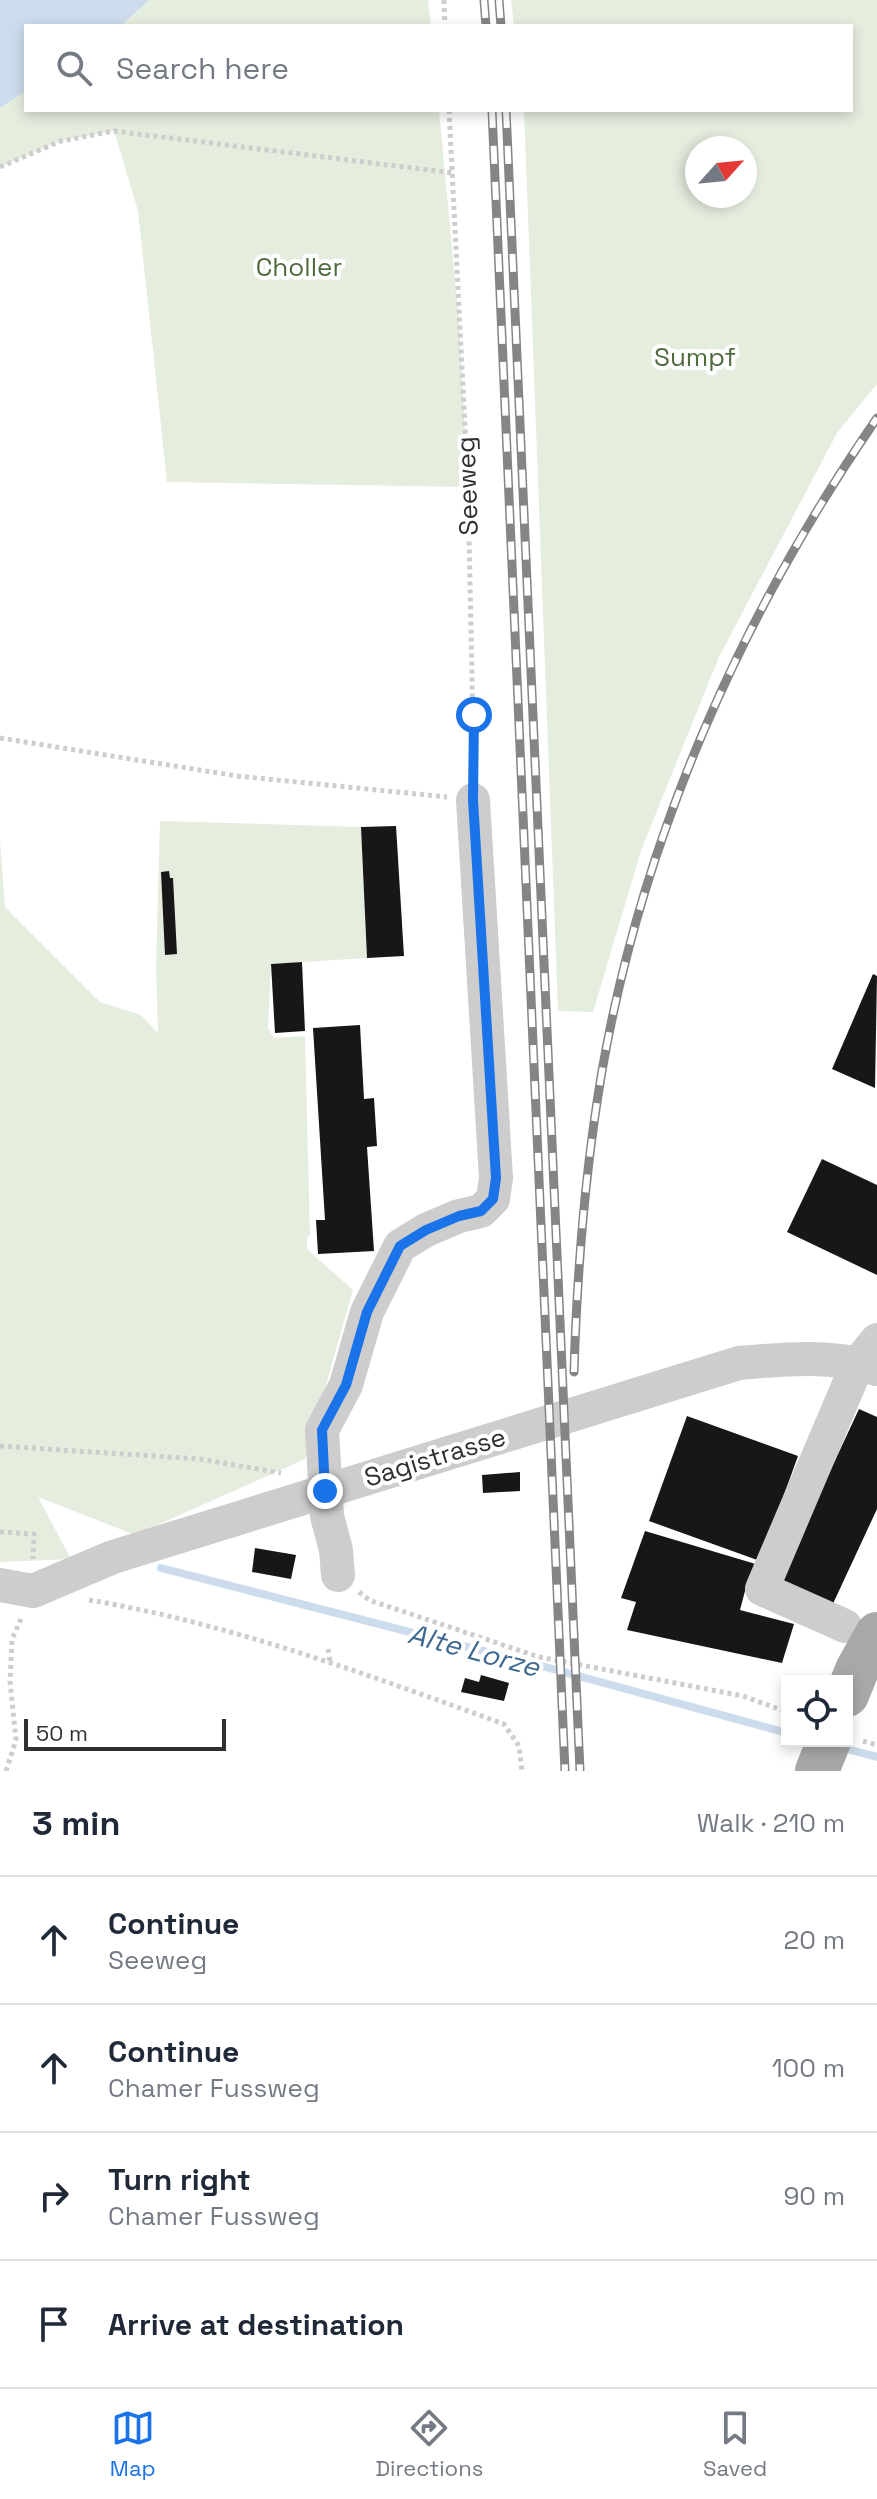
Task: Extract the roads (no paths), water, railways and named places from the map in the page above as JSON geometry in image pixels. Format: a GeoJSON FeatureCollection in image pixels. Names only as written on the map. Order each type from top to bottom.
{"type":"FeatureCollection","features":[{"type":"Feature","properties":{"kind":"main road"},"geometry":{"type":"LineString","coordinates":[[817,1771],[827,1747]]}},
{"type":"Feature","properties":{"kind":"street"},"geometry":{"type":"LineString","coordinates":[[338,1575],[336,1550],[327,1516],[322,1430],[346,1385],[367,1312],[400,1246],[426,1230],[459,1216],[481,1211],[493,1199],[496,1178],[473,800]]}},
{"type":"Feature","properties":{"kind":"street"},"geometry":{"type":"LineString","coordinates":[[856,1656],[762,1589],[871,1357]]}},
{"type":"Feature","properties":{"kind":"street","name":"Sagistrasse"},"geometry":{"type":"LineString","coordinates":[[16,1588],[739,1363],[871,1357]]}},
{"type":"Feature","properties":{"kind":"water"},"geometry":{"type":"Polygon","coordinates":[[[0,0],[149,0],[123,24],[24,24],[24,92],[0,108],[0,0]]]}},
{"type":"Feature","properties":{"kind":"waterway","name":"Alte Lorze"},"geometry":{"type":"LineString","coordinates":[[161,1568],[781,1731]]}},
{"type":"Feature","properties":{"kind":"waterway","name":"Alte Lorze"},"geometry":{"type":"LineString","coordinates":[[839,1747],[877,1757]]}},
{"type":"Feature","properties":{"kind":"railway"},"geometry":{"type":"LineString","coordinates":[[484,0],[486,24]]}},
{"type":"Feature","properties":{"kind":"railway"},"geometry":{"type":"LineString","coordinates":[[499,0],[501,24]]}},
{"type":"Feature","properties":{"kind":"railway"},"geometry":{"type":"LineString","coordinates":[[492,112],[565,1771]]}},
{"type":"Feature","properties":{"kind":"railway"},"geometry":{"type":"LineString","coordinates":[[506,112],[580,1771]]}},
{"type":"Feature","properties":{"kind":"railway"},"geometry":{"type":"LineString","coordinates":[[574,1372],[583,1221],[596,1109],[620,983],[643,897],[671,812],[741,649],[828,493],[877,418]]}},
{"type":"Feature","properties":{"kind":"park label","name":"Choller"},"geometry":{"type":"Point","coordinates":[299,267]}},
{"type":"Feature","properties":{"kind":"park label","name":"Sumpf"},"geometry":{"type":"Point","coordinates":[695,357]}}]}
